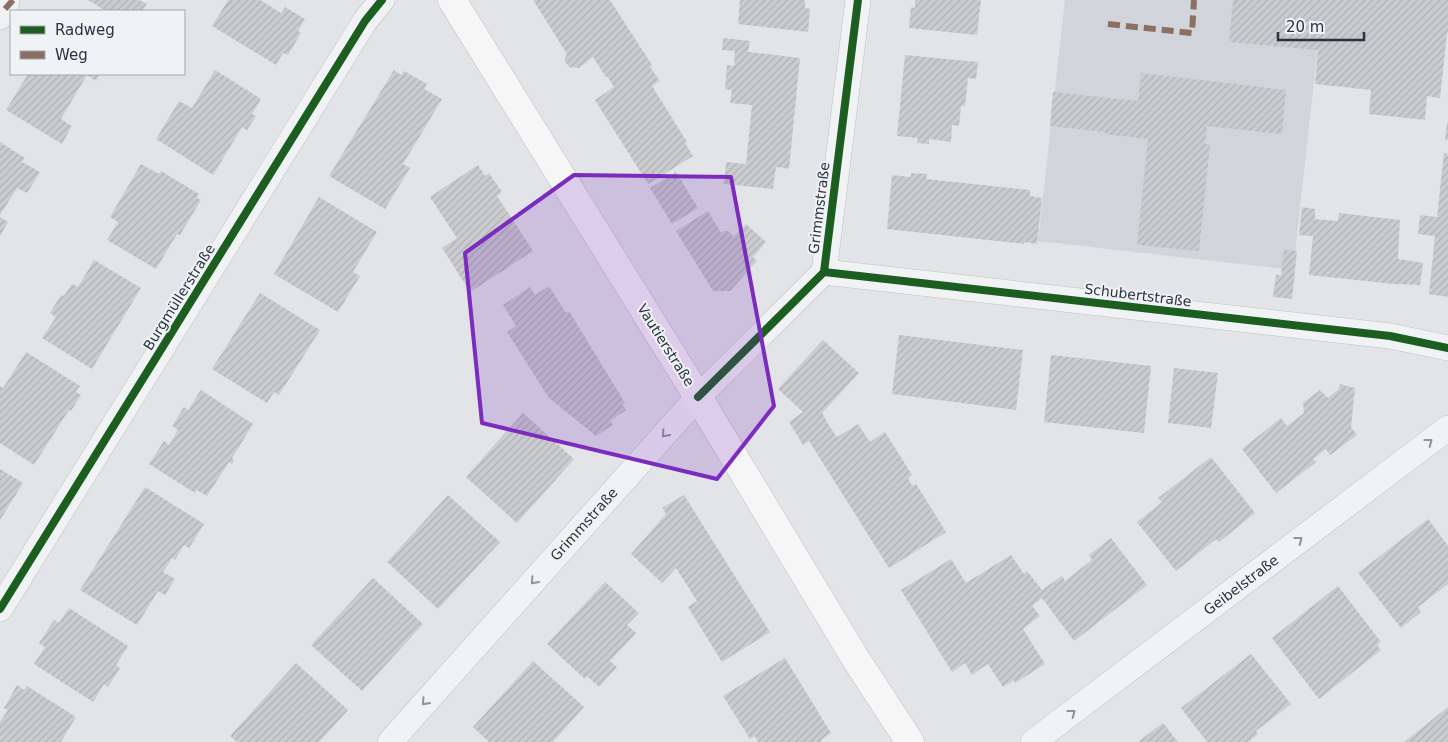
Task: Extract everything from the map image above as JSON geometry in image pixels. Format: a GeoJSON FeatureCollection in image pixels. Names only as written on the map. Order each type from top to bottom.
{"type":"FeatureCollection","features":[{"type":"Feature","properties":{"kind":"main road","name":"Vautierstraße"},"geometry":{"type":"LineString","coordinates":[[452,0],[698,397],[857,661],[910,742]]}},
{"type":"Feature","properties":{"kind":"street"},"geometry":{"type":"LineString","coordinates":[[0,17],[5,9],[7,0]]}},
{"type":"Feature","properties":{"kind":"street","name":"Burgmüllerstraße"},"geometry":{"type":"LineString","coordinates":[[0,609],[365,21],[382,0]]}},
{"type":"Feature","properties":{"kind":"street","name":"Grimmstraße"},"geometry":{"type":"LineString","coordinates":[[390,742],[698,397],[824,272],[858,0]]}},
{"type":"Feature","properties":{"kind":"street","name":"Schubertstraße"},"geometry":{"type":"LineString","coordinates":[[824,272],[1390,336],[1448,348]]}},
{"type":"Feature","properties":{"kind":"street","name":"Geibelstraße"},"geometry":{"type":"LineString","coordinates":[[1034,742],[1448,428]]}},
{"type":"Feature","properties":{"kind":"highlighted area"},"geometry":{"type":"Polygon","coordinates":[[[574,175],[731,177],[774,406],[717,479],[482,423],[465,253],[574,175]]]}},
{"type":"Feature","properties":{"kind":"shaded area"},"geometry":{"type":"Polygon","coordinates":[[[1065,0],[1323,0],[1293,270],[1038,241],[1065,0]]]}},
{"type":"Feature","properties":{"kind":"building"},"geometry":{"type":"Polygon","coordinates":[[[88,0],[139,0],[147,4],[143,10],[104,10],[88,0]]]}},
{"type":"Feature","properties":{"kind":"building"},"geometry":{"type":"Polygon","coordinates":[[[228,0],[260,0],[281,13],[285,7],[305,19],[298,31],[301,33],[288,55],[283,53],[276,65],[212,26],[228,0]]]}},
{"type":"Feature","properties":{"kind":"building"},"geometry":{"type":"Polygon","coordinates":[[[533,0],[610,0],[652,65],[650,67],[660,81],[652,86],[687,142],[685,143],[693,156],[648,184],[595,100],[614,87],[593,57],[579,68],[569,67],[564,60],[567,54],[533,0]]]}},
{"type":"Feature","properties":{"kind":"building"},"geometry":{"type":"Polygon","coordinates":[[[740,0],[805,0],[805,8],[810,9],[808,32],[738,24],[740,0]]]}},
{"type":"Feature","properties":{"kind":"building"},"geometry":{"type":"Polygon","coordinates":[[[915,0],[981,0],[977,35],[909,28],[911,7],[915,8],[915,0]]]}},
{"type":"Feature","properties":{"kind":"building"},"geometry":{"type":"Polygon","coordinates":[[[1233,0],[1448,0],[1448,33],[1440,98],[1427,96],[1425,120],[1369,114],[1371,90],[1315,84],[1318,50],[1229,42],[1233,0]]]}},
{"type":"Feature","properties":{"kind":"building"},"geometry":{"type":"Polygon","coordinates":[[[723,38],[750,41],[748,52],[800,58],[789,169],[776,167],[773,189],[724,184],[726,162],[746,164],[752,105],[730,103],[732,90],[725,89],[727,65],[734,66],[735,51],[722,50],[723,38]]]}},
{"type":"Feature","properties":{"kind":"building"},"geometry":{"type":"Polygon","coordinates":[[[905,55],[978,62],[976,79],[968,78],[965,106],[961,106],[959,126],[952,125],[951,142],[929,139],[929,144],[917,143],[918,138],[897,136],[905,55]]]}},
{"type":"Feature","properties":{"kind":"building"},"geometry":{"type":"Polygon","coordinates":[[[215,70],[261,99],[252,114],[256,116],[247,130],[242,127],[213,175],[156,139],[179,101],[192,108],[215,70]]]}},
{"type":"Feature","properties":{"kind":"building"},"geometry":{"type":"Polygon","coordinates":[[[394,70],[401,75],[404,71],[427,84],[424,89],[442,99],[403,164],[410,168],[385,209],[329,176],[394,70]]]}},
{"type":"Feature","properties":{"kind":"building"},"geometry":{"type":"Polygon","coordinates":[[[1141,73],[1286,90],[1282,134],[1207,126],[1205,144],[1210,145],[1199,251],[1137,245],[1148,139],[1050,126],[1053,92],[1138,101],[1141,73]]]}},
{"type":"Feature","properties":{"kind":"building"},"geometry":{"type":"Polygon","coordinates":[[[27,75],[87,75],[61,119],[72,126],[62,144],[6,110],[27,75]]]}},
{"type":"Feature","properties":{"kind":"building"},"geometry":{"type":"Polygon","coordinates":[[[87,75],[99,75],[96,81],[87,75]]]}},
{"type":"Feature","properties":{"kind":"building"},"geometry":{"type":"Polygon","coordinates":[[[1447,123],[1448,140],[1445,140],[1447,123]]]}},
{"type":"Feature","properties":{"kind":"building"},"geometry":{"type":"Polygon","coordinates":[[[0,142],[25,158],[22,162],[40,172],[27,193],[17,188],[0,215],[0,142]]]}},
{"type":"Feature","properties":{"kind":"building"},"geometry":{"type":"Polygon","coordinates":[[[1444,153],[1448,154],[1448,297],[1429,294],[1435,236],[1418,234],[1420,215],[1437,217],[1444,153]]]}},
{"type":"Feature","properties":{"kind":"building"},"geometry":{"type":"Polygon","coordinates":[[[141,164],[159,174],[161,171],[199,194],[197,198],[201,200],[180,235],[177,234],[156,269],[107,240],[118,222],[110,217],[141,164]]]}},
{"type":"Feature","properties":{"kind":"building"},"geometry":{"type":"Polygon","coordinates":[[[478,165],[485,176],[489,173],[502,192],[497,196],[533,251],[470,292],[442,248],[457,238],[430,197],[478,165]]]}},
{"type":"Feature","properties":{"kind":"building"},"geometry":{"type":"Polygon","coordinates":[[[676,172],[698,208],[672,224],[650,188],[676,172]]]}},
{"type":"Feature","properties":{"kind":"building"},"geometry":{"type":"Polygon","coordinates":[[[911,173],[927,174],[926,179],[1030,190],[1030,196],[1042,198],[1037,244],[887,229],[892,175],[911,177],[911,173]]]}},
{"type":"Feature","properties":{"kind":"building"},"geometry":{"type":"Polygon","coordinates":[[[319,197],[377,232],[353,272],[360,276],[338,312],[274,274],[319,197]]]}},
{"type":"Feature","properties":{"kind":"building"},"geometry":{"type":"Polygon","coordinates":[[[1302,207],[1315,209],[1315,219],[1338,221],[1339,213],[1400,220],[1398,259],[1423,263],[1420,285],[1309,275],[1313,236],[1299,235],[1302,207]]]}},
{"type":"Feature","properties":{"kind":"building"},"geometry":{"type":"Polygon","coordinates":[[[708,211],[721,233],[728,231],[733,237],[746,224],[766,242],[753,257],[757,261],[730,291],[713,291],[676,231],[708,211]]]}},
{"type":"Feature","properties":{"kind":"building"},"geometry":{"type":"Polygon","coordinates":[[[0,217],[8,222],[0,236],[0,217]]]}},
{"type":"Feature","properties":{"kind":"building"},"geometry":{"type":"Polygon","coordinates":[[[1284,250],[1297,251],[1292,299],[1273,297],[1276,275],[1281,275],[1284,250]]]}},
{"type":"Feature","properties":{"kind":"building"},"geometry":{"type":"Polygon","coordinates":[[[94,260],[141,288],[92,369],[42,338],[56,317],[50,313],[61,295],[64,296],[72,284],[78,287],[94,260]]]}},
{"type":"Feature","properties":{"kind":"building"},"geometry":{"type":"Polygon","coordinates":[[[549,286],[566,313],[569,311],[625,403],[622,404],[626,410],[610,421],[613,425],[596,436],[549,398],[507,332],[516,326],[503,305],[530,287],[535,295],[549,286]]]}},
{"type":"Feature","properties":{"kind":"building"},"geometry":{"type":"Polygon","coordinates":[[[260,293],[320,330],[279,395],[274,392],[267,403],[212,369],[260,293]]]}},
{"type":"Feature","properties":{"kind":"building"},"geometry":{"type":"Polygon","coordinates":[[[899,335],[1023,350],[1016,410],[892,394],[899,335]]]}},
{"type":"Feature","properties":{"kind":"building"},"geometry":{"type":"Polygon","coordinates":[[[823,340],[859,373],[822,413],[830,427],[837,437],[858,424],[870,442],[885,432],[912,475],[908,478],[912,486],[916,484],[946,532],[889,568],[809,441],[803,445],[789,422],[803,412],[778,389],[823,340]]]}},
{"type":"Feature","properties":{"kind":"building"},"geometry":{"type":"Polygon","coordinates":[[[26,352],[80,386],[76,392],[81,395],[71,411],[69,410],[34,465],[0,443],[0,386],[3,388],[26,352]]]}},
{"type":"Feature","properties":{"kind":"building"},"geometry":{"type":"Polygon","coordinates":[[[1051,355],[1151,366],[1144,433],[1044,422],[1051,355]]]}},
{"type":"Feature","properties":{"kind":"building"},"geometry":{"type":"Polygon","coordinates":[[[1174,368],[1218,373],[1211,428],[1168,423],[1174,368]]]}},
{"type":"Feature","properties":{"kind":"building"},"geometry":{"type":"Polygon","coordinates":[[[1340,384],[1355,388],[1351,427],[1357,435],[1330,455],[1326,449],[1313,459],[1316,462],[1276,493],[1242,449],[1281,418],[1287,426],[1304,413],[1303,403],[1320,390],[1328,398],[1339,389],[1340,384]]]}},
{"type":"Feature","properties":{"kind":"building"},"geometry":{"type":"Polygon","coordinates":[[[201,390],[253,424],[232,458],[234,460],[232,464],[229,462],[207,496],[197,490],[195,493],[149,464],[164,441],[169,445],[178,430],[172,426],[184,407],[188,410],[201,390]]]}},
{"type":"Feature","properties":{"kind":"building"},"geometry":{"type":"Polygon","coordinates":[[[523,413],[574,459],[517,523],[466,477],[523,413]]]}},
{"type":"Feature","properties":{"kind":"building"},"geometry":{"type":"Polygon","coordinates":[[[1211,457],[1255,513],[1219,542],[1216,539],[1176,571],[1137,522],[1162,502],[1158,498],[1211,457]]]}},
{"type":"Feature","properties":{"kind":"building"},"geometry":{"type":"Polygon","coordinates":[[[0,469],[23,483],[0,520],[0,469]]]}},
{"type":"Feature","properties":{"kind":"building"},"geometry":{"type":"Polygon","coordinates":[[[145,487],[204,524],[189,548],[184,545],[175,560],[172,558],[163,572],[175,579],[165,595],[158,591],[137,625],[80,590],[145,487]]]}},
{"type":"Feature","properties":{"kind":"building"},"geometry":{"type":"Polygon","coordinates":[[[448,495],[500,542],[438,609],[387,562],[448,495]]]}},
{"type":"Feature","properties":{"kind":"building"},"geometry":{"type":"Polygon","coordinates":[[[684,495],[770,632],[722,662],[688,607],[697,601],[676,568],[662,583],[631,554],[666,514],[662,508],[684,495]]]}},
{"type":"Feature","properties":{"kind":"building"},"geometry":{"type":"Polygon","coordinates":[[[1428,519],[1448,546],[1448,584],[1418,607],[1421,612],[1401,628],[1358,573],[1428,519]]]}},
{"type":"Feature","properties":{"kind":"building"},"geometry":{"type":"Polygon","coordinates":[[[1111,538],[1147,585],[1074,641],[1042,598],[1032,606],[1040,616],[1023,629],[1045,664],[1015,683],[1014,680],[1003,687],[988,664],[972,675],[965,663],[952,672],[901,590],[951,559],[966,583],[1011,555],[1024,574],[1027,571],[1042,590],[1062,576],[1065,581],[1092,560],[1089,555],[1111,538]]]}},
{"type":"Feature","properties":{"kind":"building"},"geometry":{"type":"Polygon","coordinates":[[[373,578],[423,624],[362,691],[311,645],[373,578]]]}},
{"type":"Feature","properties":{"kind":"building"},"geometry":{"type":"Polygon","coordinates":[[[605,582],[639,613],[627,625],[636,633],[610,661],[617,667],[599,687],[587,676],[585,679],[547,644],[605,582]]]}},
{"type":"Feature","properties":{"kind":"building"},"geometry":{"type":"Polygon","coordinates":[[[1338,586],[1381,642],[1377,645],[1381,650],[1319,699],[1272,638],[1338,586]]]}},
{"type":"Feature","properties":{"kind":"building"},"geometry":{"type":"Polygon","coordinates":[[[69,608],[128,646],[116,665],[120,668],[108,687],[104,684],[93,702],[34,664],[45,647],[39,643],[54,620],[59,623],[69,608]]]}},
{"type":"Feature","properties":{"kind":"building"},"geometry":{"type":"Polygon","coordinates":[[[1251,654],[1291,704],[1256,731],[1258,734],[1248,742],[1207,742],[1181,708],[1251,654]]]}},
{"type":"Feature","properties":{"kind":"building"},"geometry":{"type":"Polygon","coordinates":[[[785,658],[831,733],[821,740],[822,742],[758,742],[755,736],[750,739],[723,696],[785,658]]]}},
{"type":"Feature","properties":{"kind":"building"},"geometry":{"type":"Polygon","coordinates":[[[533,661],[584,707],[553,742],[489,742],[473,727],[533,661]]]}},
{"type":"Feature","properties":{"kind":"building"},"geometry":{"type":"Polygon","coordinates":[[[296,663],[348,710],[319,742],[237,742],[230,736],[296,663]]]}},
{"type":"Feature","properties":{"kind":"building"},"geometry":{"type":"Polygon","coordinates":[[[17,685],[24,690],[27,686],[76,717],[61,742],[0,742],[0,722],[8,710],[4,708],[17,685]]]}},
{"type":"Feature","properties":{"kind":"building"},"geometry":{"type":"Polygon","coordinates":[[[1448,707],[1448,742],[1404,742],[1448,707]]]}},
{"type":"Feature","properties":{"kind":"building"},"geometry":{"type":"Polygon","coordinates":[[[1163,723],[1178,742],[1138,742],[1163,723]]]}},
{"type":"Feature","properties":{"kind":"marked path"},"geometry":{"type":"LineString","coordinates":[[5,9],[13,0]]}},
{"type":"Feature","properties":{"kind":"marked path"},"geometry":{"type":"LineString","coordinates":[[1108,24],[1192,33],[1194,0]]}},
{"type":"Feature","properties":{"kind":"cycle path"},"geometry":{"type":"LineString","coordinates":[[0,609],[365,21],[382,0]]}},
{"type":"Feature","properties":{"kind":"cycle path"},"geometry":{"type":"LineString","coordinates":[[698,397],[824,272],[858,0]]}},
{"type":"Feature","properties":{"kind":"cycle path"},"geometry":{"type":"LineString","coordinates":[[824,272],[1390,336],[1448,348]]}}]}
